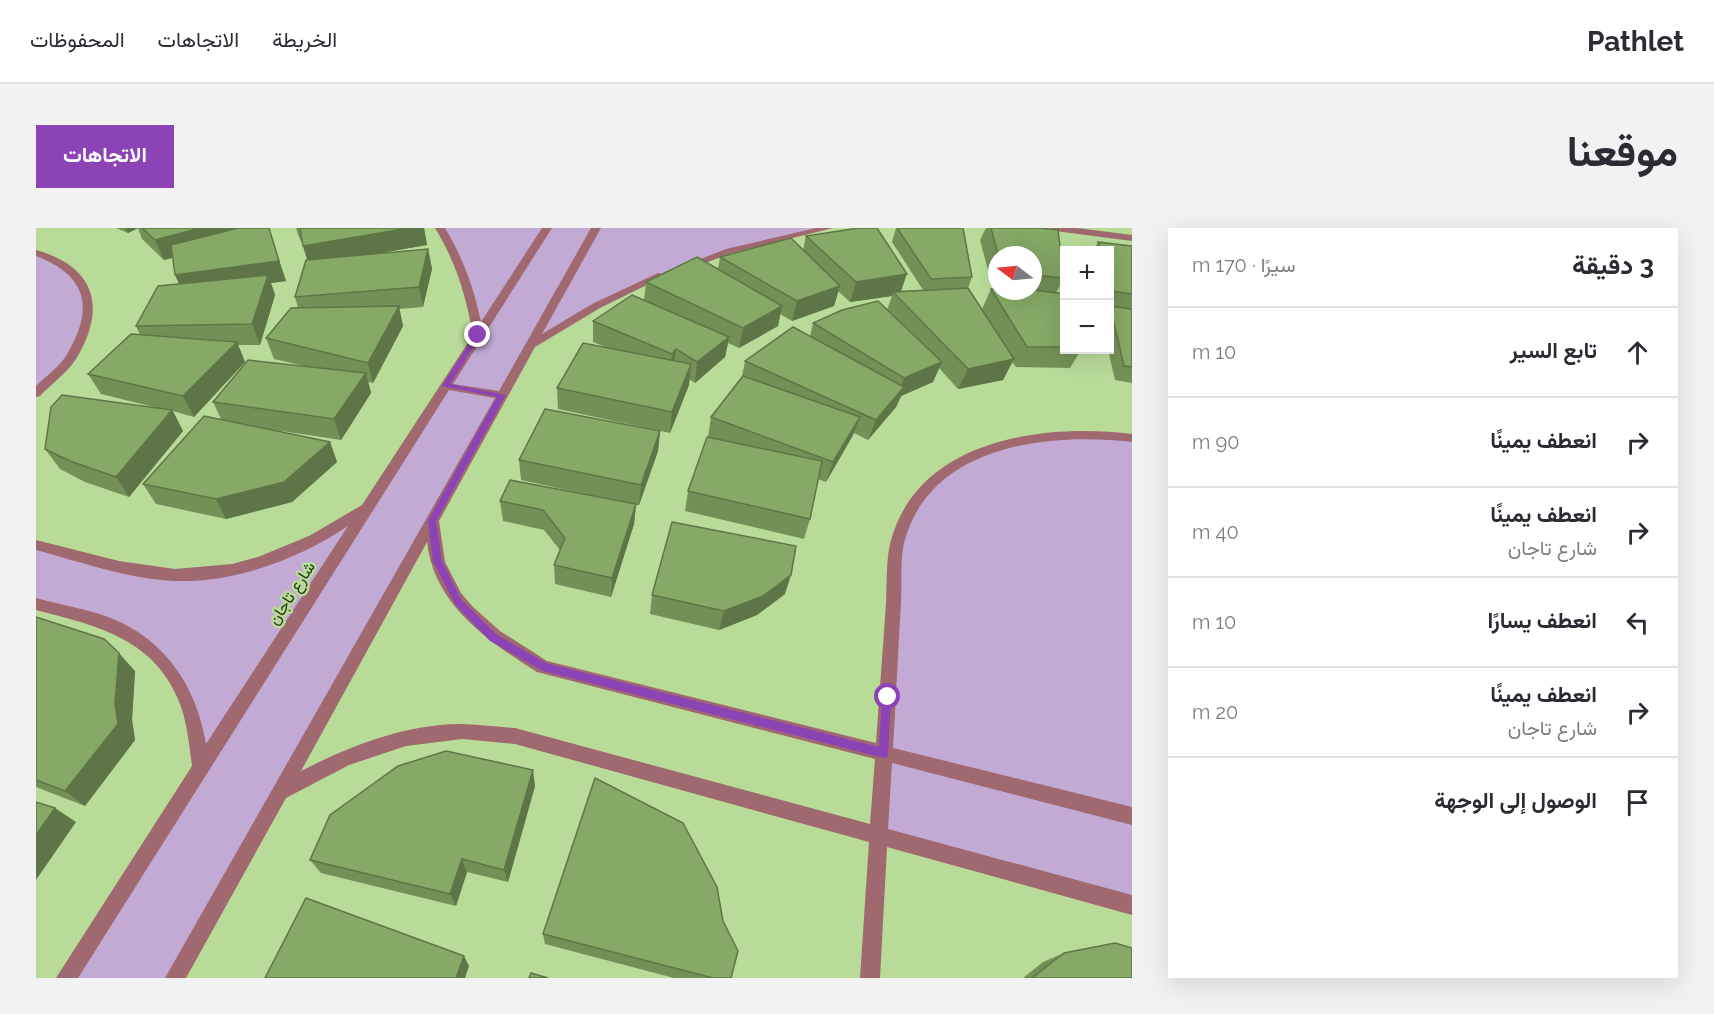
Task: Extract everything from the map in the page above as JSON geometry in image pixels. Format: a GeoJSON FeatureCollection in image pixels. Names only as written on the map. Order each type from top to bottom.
{"type":"FeatureCollection","features":[{"type":"Feature","properties":{"kind":"street"},"geometry":{"type":"LineString","coordinates":[[441,228],[455,251],[471,290],[478,335]]}},
{"type":"Feature","properties":{"kind":"street","name":"شارع تاجان"},"geometry":{"type":"LineString","coordinates":[[66,978],[547,228]]}},
{"type":"Feature","properties":{"kind":"street"},"geometry":{"type":"LineString","coordinates":[[175,978],[596,228]]}},
{"type":"Feature","properties":{"kind":"street"},"geometry":{"type":"LineString","coordinates":[[530,346],[596,306],[662,275],[729,251],[828,228]]}},
{"type":"Feature","properties":{"kind":"street"},"geometry":{"type":"LineString","coordinates":[[1055,228],[1132,238]]}},
{"type":"Feature","properties":{"kind":"street"},"geometry":{"type":"LineString","coordinates":[[36,253],[60,262],[85,286],[89,319],[70,359],[36,393]]}},
{"type":"Feature","properties":{"kind":"street"},"geometry":{"type":"LineString","coordinates":[[446,386],[502,395]]}},
{"type":"Feature","properties":{"kind":"street"},"geometry":{"type":"LineString","coordinates":[[870,978],[897,544],[916,501],[949,468],[994,447],[1047,435],[1108,435],[1132,438]]}},
{"type":"Feature","properties":{"kind":"street"},"geometry":{"type":"LineString","coordinates":[[36,545],[149,573],[196,574],[245,566],[293,551],[335,530],[369,505]]}},
{"type":"Feature","properties":{"kind":"street"},"geometry":{"type":"LineString","coordinates":[[432,521],[438,561],[458,602],[494,638],[543,667],[1132,816]]}},
{"type":"Feature","properties":{"kind":"street"},"geometry":{"type":"LineString","coordinates":[[36,604],[106,623],[137,640],[163,662],[183,691],[195,726],[201,767]]}},
{"type":"Feature","properties":{"kind":"street"},"geometry":{"type":"LineString","coordinates":[[279,792],[337,759],[397,739],[457,732],[515,736],[1132,905]]}},
{"type":"Feature","properties":{"kind":"shaded area"},"geometry":{"type":"Polygon","coordinates":[[[440,228],[828,228],[729,251],[677,269],[602,305],[530,346],[174,978],[66,978],[201,767],[183,691],[137,640],[36,604],[36,545],[149,573],[196,574],[293,551],[369,505],[478,335],[471,290],[440,228]]]}},
{"type":"Feature","properties":{"kind":"shaded area"},"geometry":{"type":"Polygon","coordinates":[[[36,253],[60,262],[85,286],[89,319],[70,359],[36,393],[36,253]]]}},
{"type":"Feature","properties":{"kind":"shaded area"},"geometry":{"type":"Polygon","coordinates":[[[1047,435],[1132,438],[1132,905],[879,836],[897,544],[908,516],[928,486],[958,463],[1011,443],[1047,435]]]}},
{"type":"Feature","properties":{"kind":"building"},"geometry":{"type":"Polygon","coordinates":[[[142,228],[200,228],[155,240],[142,228]]]}},
{"type":"Feature","properties":{"kind":"building"},"geometry":{"type":"Polygon","coordinates":[[[238,228],[269,228],[279,261],[175,275],[171,245],[238,228]]]}},
{"type":"Feature","properties":{"kind":"building"},"geometry":{"type":"Polygon","coordinates":[[[300,228],[409,228],[303,246],[300,228]]]}},
{"type":"Feature","properties":{"kind":"building"},"geometry":{"type":"Polygon","coordinates":[[[859,228],[877,228],[907,274],[856,282],[806,236],[859,228]]]}},
{"type":"Feature","properties":{"kind":"building"},"geometry":{"type":"Polygon","coordinates":[[[897,228],[963,228],[972,277],[931,279],[897,228]]]}},
{"type":"Feature","properties":{"kind":"building"},"geometry":{"type":"Polygon","coordinates":[[[991,228],[1058,230],[1060,278],[1042,276],[1042,246],[996,246],[991,228]]]}},
{"type":"Feature","properties":{"kind":"building"},"geometry":{"type":"Polygon","coordinates":[[[791,238],[840,286],[797,301],[720,257],[791,238]]]}},
{"type":"Feature","properties":{"kind":"building"},"geometry":{"type":"Polygon","coordinates":[[[1098,242],[1132,246],[1132,294],[1114,291],[1114,246],[1100,246],[1098,242]]]}},
{"type":"Feature","properties":{"kind":"building"},"geometry":{"type":"Polygon","coordinates":[[[428,249],[419,287],[295,297],[306,260],[428,249]]]}},
{"type":"Feature","properties":{"kind":"building"},"geometry":{"type":"Polygon","coordinates":[[[697,257],[782,306],[743,328],[646,282],[697,257]]]}},
{"type":"Feature","properties":{"kind":"building"},"geometry":{"type":"Polygon","coordinates":[[[268,275],[252,324],[136,326],[158,286],[268,275]]]}},
{"type":"Feature","properties":{"kind":"building"},"geometry":{"type":"Polygon","coordinates":[[[968,288],[1014,359],[968,369],[893,292],[968,288]]]}},
{"type":"Feature","properties":{"kind":"building"},"geometry":{"type":"Polygon","coordinates":[[[1042,291],[1060,293],[1060,347],[1027,347],[998,300],[1042,300],[1042,291]]]}},
{"type":"Feature","properties":{"kind":"building"},"geometry":{"type":"Polygon","coordinates":[[[632,295],[729,337],[697,362],[676,349],[672,354],[593,321],[632,295]]]}},
{"type":"Feature","properties":{"kind":"building"},"geometry":{"type":"Polygon","coordinates":[[[878,301],[942,362],[904,378],[813,323],[842,310],[878,301]]]}},
{"type":"Feature","properties":{"kind":"building"},"geometry":{"type":"Polygon","coordinates":[[[399,306],[368,363],[266,338],[291,308],[399,306]]]}},
{"type":"Feature","properties":{"kind":"building"},"geometry":{"type":"Polygon","coordinates":[[[1114,307],[1132,309],[1132,367],[1124,366],[1114,323],[1114,307]]]}},
{"type":"Feature","properties":{"kind":"building"},"geometry":{"type":"Polygon","coordinates":[[[793,327],[904,387],[876,420],[745,361],[793,327]]]}},
{"type":"Feature","properties":{"kind":"building"},"geometry":{"type":"Polygon","coordinates":[[[131,334],[237,342],[183,396],[88,374],[131,334]]]}},
{"type":"Feature","properties":{"kind":"building"},"geometry":{"type":"Polygon","coordinates":[[[583,343],[691,364],[672,412],[557,388],[583,343]]]}},
{"type":"Feature","properties":{"kind":"building"},"geometry":{"type":"Polygon","coordinates":[[[248,360],[366,373],[334,419],[213,402],[248,360]]]}},
{"type":"Feature","properties":{"kind":"building"},"geometry":{"type":"Polygon","coordinates":[[[743,376],[860,417],[833,462],[711,417],[743,376]]]}},
{"type":"Feature","properties":{"kind":"building"},"geometry":{"type":"Polygon","coordinates":[[[62,395],[172,410],[116,477],[70,461],[45,449],[51,407],[62,395]]]}},
{"type":"Feature","properties":{"kind":"building"},"geometry":{"type":"Polygon","coordinates":[[[545,409],[660,431],[641,485],[519,460],[545,409]]]}},
{"type":"Feature","properties":{"kind":"building"},"geometry":{"type":"Polygon","coordinates":[[[204,416],[330,442],[284,482],[216,499],[143,484],[204,416]]]}},
{"type":"Feature","properties":{"kind":"building"},"geometry":{"type":"Polygon","coordinates":[[[707,437],[822,461],[810,519],[688,491],[707,437]]]}},
{"type":"Feature","properties":{"kind":"building"},"geometry":{"type":"Polygon","coordinates":[[[510,480],[636,504],[612,578],[554,565],[565,538],[543,510],[500,501],[510,480]]]}},
{"type":"Feature","properties":{"kind":"building"},"geometry":{"type":"Polygon","coordinates":[[[672,522],[796,546],[791,575],[763,596],[724,611],[652,595],[672,522]]]}},
{"type":"Feature","properties":{"kind":"building"},"geometry":{"type":"Polygon","coordinates":[[[36,617],[104,639],[119,653],[115,703],[118,724],[65,791],[36,780],[36,617]]]}},
{"type":"Feature","properties":{"kind":"building"},"geometry":{"type":"Polygon","coordinates":[[[446,751],[533,770],[504,870],[462,859],[450,894],[310,860],[330,815],[398,766],[446,751]]]}},
{"type":"Feature","properties":{"kind":"building"},"geometry":{"type":"Polygon","coordinates":[[[595,778],[683,823],[717,887],[723,921],[738,951],[731,978],[713,978],[543,934],[595,778]]]}},
{"type":"Feature","properties":{"kind":"building"},"geometry":{"type":"Polygon","coordinates":[[[36,802],[55,808],[36,835],[36,802]]]}},
{"type":"Feature","properties":{"kind":"building"},"geometry":{"type":"Polygon","coordinates":[[[306,898],[464,956],[456,978],[265,978],[306,898]]]}},
{"type":"Feature","properties":{"kind":"building"},"geometry":{"type":"Polygon","coordinates":[[[1115,943],[1132,948],[1132,978],[1032,978],[1064,953],[1115,943]]]}},
{"type":"Feature","properties":{"kind":"building"},"geometry":{"type":"Polygon","coordinates":[[[531,973],[548,978],[529,978],[531,973]]]}},
{"type":"Feature","properties":{"kind":"route"},"geometry":{"type":"LineString","coordinates":[[478,335],[446,386],[502,395],[432,521],[438,561],[458,602],[494,638],[543,667],[884,753],[888,697]]}}]}
